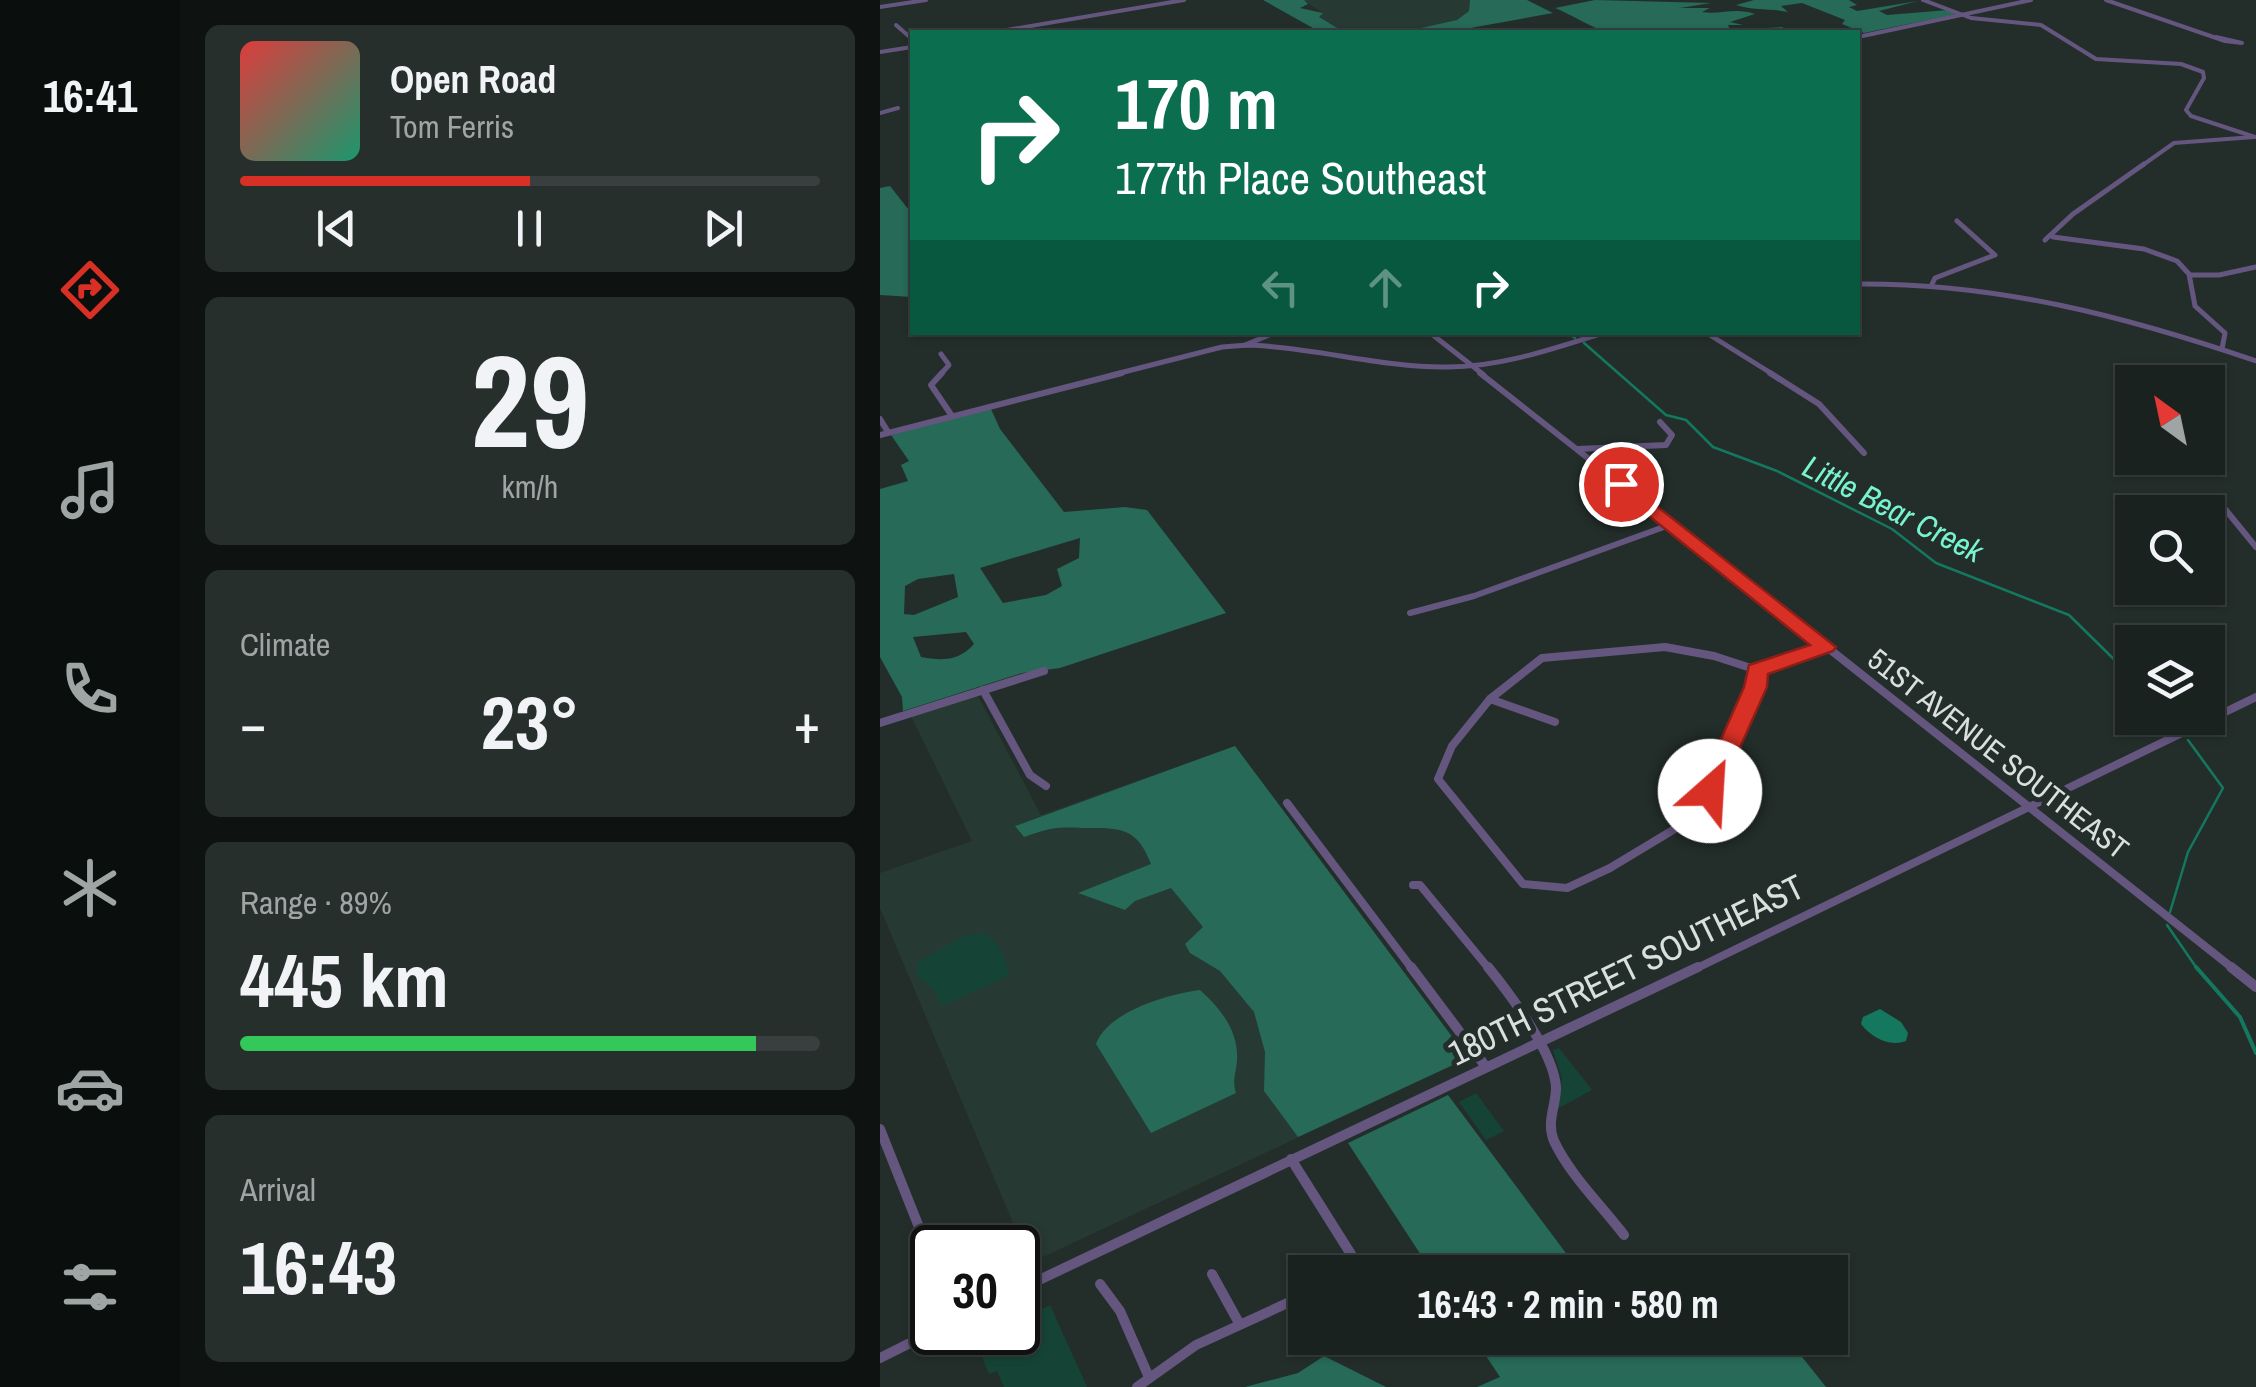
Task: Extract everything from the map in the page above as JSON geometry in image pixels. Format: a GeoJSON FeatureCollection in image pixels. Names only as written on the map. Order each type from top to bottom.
{"type":"FeatureCollection","features":[{"type":"Feature","properties":{"kind":"street"},"geometry":{"type":"LineString","coordinates":[[882,0],[889,6]]}},
{"type":"Feature","properties":{"kind":"street"},"geometry":{"type":"LineString","coordinates":[[880,8],[926,0]]}},
{"type":"Feature","properties":{"kind":"street"},"geometry":{"type":"LineString","coordinates":[[1007,30],[1184,0]]}},
{"type":"Feature","properties":{"kind":"street"},"geometry":{"type":"LineString","coordinates":[[1923,0],[1962,14],[2041,25],[2096,59],[2168,62],[2194,68],[2204,78],[2188,104],[2186,110],[2191,116],[2256,137]]}},
{"type":"Feature","properties":{"kind":"street"},"geometry":{"type":"LineString","coordinates":[[1860,37],[2031,0]]}},
{"type":"Feature","properties":{"kind":"street"},"geometry":{"type":"LineString","coordinates":[[2106,0],[2216,38]]}},
{"type":"Feature","properties":{"kind":"street"},"geometry":{"type":"LineString","coordinates":[[896,25],[910,37]]}},
{"type":"Feature","properties":{"kind":"street"},"geometry":{"type":"LineString","coordinates":[[880,52],[910,46]]}},
{"type":"Feature","properties":{"kind":"street"},"geometry":{"type":"LineString","coordinates":[[880,113],[898,108]]}},
{"type":"Feature","properties":{"kind":"street"},"geometry":{"type":"LineString","coordinates":[[2052,237],[2057,227],[2073,214],[2174,143],[2256,137]]}},
{"type":"Feature","properties":{"kind":"street"},"geometry":{"type":"LineString","coordinates":[[1932,284],[1935,278],[1995,255],[1957,220]]}},
{"type":"Feature","properties":{"kind":"street"},"geometry":{"type":"LineString","coordinates":[[2044,240],[2052,237],[2155,253],[2191,275],[2219,276],[2256,267]]}},
{"type":"Feature","properties":{"kind":"street"},"geometry":{"type":"LineString","coordinates":[[2191,275],[2191,300],[2225,334],[2222,349]]}},
{"type":"Feature","properties":{"kind":"street"},"geometry":{"type":"LineString","coordinates":[[1860,284],[1932,284],[1989,290],[2078,309],[2256,361]]}},
{"type":"Feature","properties":{"kind":"street"},"geometry":{"type":"LineString","coordinates":[[1245,345],[1269,335]]}},
{"type":"Feature","properties":{"kind":"street","name":"51ST AVENUE SOUTHEAST"},"geometry":{"type":"LineString","coordinates":[[1433,335],[2256,987]]}},
{"type":"Feature","properties":{"kind":"street"},"geometry":{"type":"LineString","coordinates":[[880,419],[884,433],[1204,351],[1245,345],[1299,348],[1402,366],[1476,368],[1598,335]]}},
{"type":"Feature","properties":{"kind":"street"},"geometry":{"type":"LineString","coordinates":[[1710,335],[1818,404],[1864,453]]}},
{"type":"Feature","properties":{"kind":"street"},"geometry":{"type":"LineString","coordinates":[[941,354],[949,366],[931,385],[952,416]]}},
{"type":"Feature","properties":{"kind":"street"},"geometry":{"type":"LineString","coordinates":[[1578,449],[1666,444],[1672,435],[1660,422]]}},
{"type":"Feature","properties":{"kind":"street"},"geometry":{"type":"LineString","coordinates":[[2225,509],[2256,546]]}},
{"type":"Feature","properties":{"kind":"street"},"geometry":{"type":"LineString","coordinates":[[1410,613],[1474,596],[1672,524]]}},
{"type":"Feature","properties":{"kind":"street"},"geometry":{"type":"LineString","coordinates":[[1757,670],[1755,687],[1727,758],[1710,791],[1683,824],[1610,868],[1567,888],[1523,884],[1438,779],[1452,746],[1490,699],[1542,658],[1665,647],[1714,656],[1757,670],[1826,647]]}},
{"type":"Feature","properties":{"kind":"street"},"geometry":{"type":"LineString","coordinates":[[880,723],[1044,671]]}},
{"type":"Feature","properties":{"kind":"street"},"geometry":{"type":"LineString","coordinates":[[983,690],[1030,775],[1046,786]]}},
{"type":"Feature","properties":{"kind":"street","name":"180TH STREET SOUTHEAST"},"geometry":{"type":"LineString","coordinates":[[1040,1279],[2256,696]]}},
{"type":"Feature","properties":{"kind":"street"},"geometry":{"type":"LineString","coordinates":[[1490,699],[1555,722]]}},
{"type":"Feature","properties":{"kind":"street"},"geometry":{"type":"LineString","coordinates":[[1287,802],[1486,1067]]}},
{"type":"Feature","properties":{"kind":"street"},"geometry":{"type":"LineString","coordinates":[[1413,885],[1420,886],[1490,968],[1551,1060],[1555,1074],[1552,1137],[1624,1235]]}},
{"type":"Feature","properties":{"kind":"street"},"geometry":{"type":"LineString","coordinates":[[880,1129],[918,1225]]}},
{"type":"Feature","properties":{"kind":"street"},"geometry":{"type":"LineString","coordinates":[[1291,1159],[1350,1255]]}},
{"type":"Feature","properties":{"kind":"street"},"geometry":{"type":"LineString","coordinates":[[1212,1274],[1239,1323]]}},
{"type":"Feature","properties":{"kind":"street"},"geometry":{"type":"LineString","coordinates":[[1100,1284],[1120,1310],[1148,1376]]}},
{"type":"Feature","properties":{"kind":"street"},"geometry":{"type":"LineString","coordinates":[[1136,1387],[1189,1345],[1288,1304]]}},
{"type":"Feature","properties":{"kind":"street"},"geometry":{"type":"LineString","coordinates":[[880,1358],[910,1343]]}},
{"type":"Feature","properties":{"kind":"shaded area"},"geometry":{"type":"Polygon","coordinates":[[[1263,0],[1304,0],[1308,4],[1300,8],[1323,13],[1319,17],[1341,30],[1316,30],[1263,0]]]}},
{"type":"Feature","properties":{"kind":"shaded area"},"geometry":{"type":"Polygon","coordinates":[[[1302,0],[1472,1],[1469,11],[1457,20],[1415,30],[1341,30],[1318,17],[1322,12],[1302,0]]]}},
{"type":"Feature","properties":{"kind":"shaded area"},"geometry":{"type":"Polygon","coordinates":[[[1470,0],[1527,0],[1553,13],[1459,30],[1412,30],[1457,20],[1469,11],[1470,0]]]}},
{"type":"Feature","properties":{"kind":"shaded area"},"geometry":{"type":"Polygon","coordinates":[[[1595,0],[1711,3],[1680,8],[1755,14],[1730,22],[1743,25],[1728,25],[1730,30],[1601,30],[1555,8],[1595,0]]]}},
{"type":"Feature","properties":{"kind":"shaded area"},"geometry":{"type":"Polygon","coordinates":[[[1754,0],[1849,0],[1857,5],[1849,7],[1857,11],[1918,1],[1879,11],[1887,15],[1948,10],[1958,14],[1864,33],[1842,24],[1845,20],[1802,3],[1781,6],[1788,12],[1736,5],[1754,0]]]}},
{"type":"Feature","properties":{"kind":"shaded area"},"geometry":{"type":"Polygon","coordinates":[[[1784,27],[1777,30],[1730,30],[1784,27]]]}},
{"type":"Feature","properties":{"kind":"shaded area"},"geometry":{"type":"Polygon","coordinates":[[[890,186],[910,211],[910,297],[880,295],[880,188],[890,186]]]}},
{"type":"Feature","properties":{"kind":"shaded area"},"geometry":{"type":"Polygon","coordinates":[[[991,409],[1000,429],[1064,512],[1125,507],[1147,510],[1226,613],[1060,668],[1022,673],[903,711],[902,697],[880,657],[880,489],[908,481],[901,465],[909,461],[891,435],[991,409]],[[1080,538],[980,568],[1003,603],[1046,595],[1062,586],[1057,569],[1079,558],[1080,538]],[[954,574],[918,579],[905,586],[904,614],[914,615],[958,597],[954,574]],[[966,632],[913,637],[921,657],[929,658],[956,657],[974,644],[966,632]]]}},
{"type":"Feature","properties":{"kind":"shaded area"},"geometry":{"type":"Polygon","coordinates":[[[978,696],[1041,815],[1235,746],[1468,1058],[1040,1258],[1040,1225],[1014,1225],[880,908],[880,873],[972,841],[911,716],[978,696]]]}},
{"type":"Feature","properties":{"kind":"shaded area"},"geometry":{"type":"Polygon","coordinates":[[[1235,746],[1468,1058],[1298,1137],[1264,1091],[1265,1052],[1254,1012],[1220,971],[1190,953],[1185,944],[1203,927],[1171,888],[1135,901],[1125,910],[1078,893],[1151,864],[1137,839],[1116,829],[1067,827],[1024,837],[1015,826],[1235,746]]]}},
{"type":"Feature","properties":{"kind":"shaded area"},"geometry":{"type":"Polygon","coordinates":[[[983,933],[1001,951],[1009,976],[941,1006],[934,990],[916,975],[918,962],[963,936],[983,933]]]}},
{"type":"Feature","properties":{"kind":"shaded area"},"geometry":{"type":"Polygon","coordinates":[[[1200,990],[1232,1030],[1237,1050],[1236,1093],[1151,1133],[1096,1044],[1103,1032],[1126,1013],[1172,995],[1200,990]]]}},
{"type":"Feature","properties":{"kind":"shaded area"},"geometry":{"type":"Polygon","coordinates":[[[1880,1009],[1901,1022],[1908,1033],[1906,1041],[1881,1040],[1861,1024],[1863,1017],[1880,1009]]]}},
{"type":"Feature","properties":{"kind":"shaded area"},"geometry":{"type":"Polygon","coordinates":[[[1559,1048],[1592,1090],[1557,1109],[1562,1078],[1553,1050],[1559,1048]]]}},
{"type":"Feature","properties":{"kind":"shaded area"},"geometry":{"type":"Polygon","coordinates":[[[1476,1093],[1504,1131],[1486,1140],[1459,1102],[1476,1093]]]}},
{"type":"Feature","properties":{"kind":"shaded area"},"geometry":{"type":"Polygon","coordinates":[[[1448,1095],[1567,1255],[1421,1255],[1348,1143],[1448,1095]]]}},
{"type":"Feature","properties":{"kind":"shaded area"},"geometry":{"type":"Polygon","coordinates":[[[1050,1305],[1087,1387],[1004,1387],[997,1371],[989,1374],[981,1355],[1040,1355],[1040,1310],[1050,1305]]]}},
{"type":"Feature","properties":{"kind":"shaded area"},"geometry":{"type":"Polygon","coordinates":[[[1485,1355],[1801,1355],[1826,1387],[1477,1387],[1500,1377],[1485,1355]]]}},
{"type":"Feature","properties":{"kind":"shaded area"},"geometry":{"type":"Polygon","coordinates":[[[1324,1356],[1386,1387],[1245,1387],[1298,1373],[1324,1356]]]}},
{"type":"Feature","properties":{"kind":"waterway","name":"Little Bear Creek"},"geometry":{"type":"LineString","coordinates":[[1570,335],[1575,338]]}},
{"type":"Feature","properties":{"kind":"waterway","name":"Little Bear Creek"},"geometry":{"type":"LineString","coordinates":[[1584,343],[1666,415],[1686,420],[1713,447],[1777,471],[1892,529],[1936,563],[2069,615],[2115,660]]}},
{"type":"Feature","properties":{"kind":"waterway","name":"Little Bear Creek"},"geometry":{"type":"LineString","coordinates":[[2170,912],[2188,852],[2223,788],[2188,740]]}},
{"type":"Feature","properties":{"kind":"waterway","name":"Little Bear Creek"},"geometry":{"type":"LineString","coordinates":[[2167,925],[2198,970]]}},
{"type":"Feature","properties":{"kind":"waterway","name":"Little Bear Creek"},"geometry":{"type":"LineString","coordinates":[[2196,967],[2240,1017],[2256,1053]]}},
{"type":"Feature","properties":{"kind":"route"},"geometry":{"type":"LineString","coordinates":[[1621,484],[1826,647],[1757,670],[1755,687],[1710,791]]}}]}
